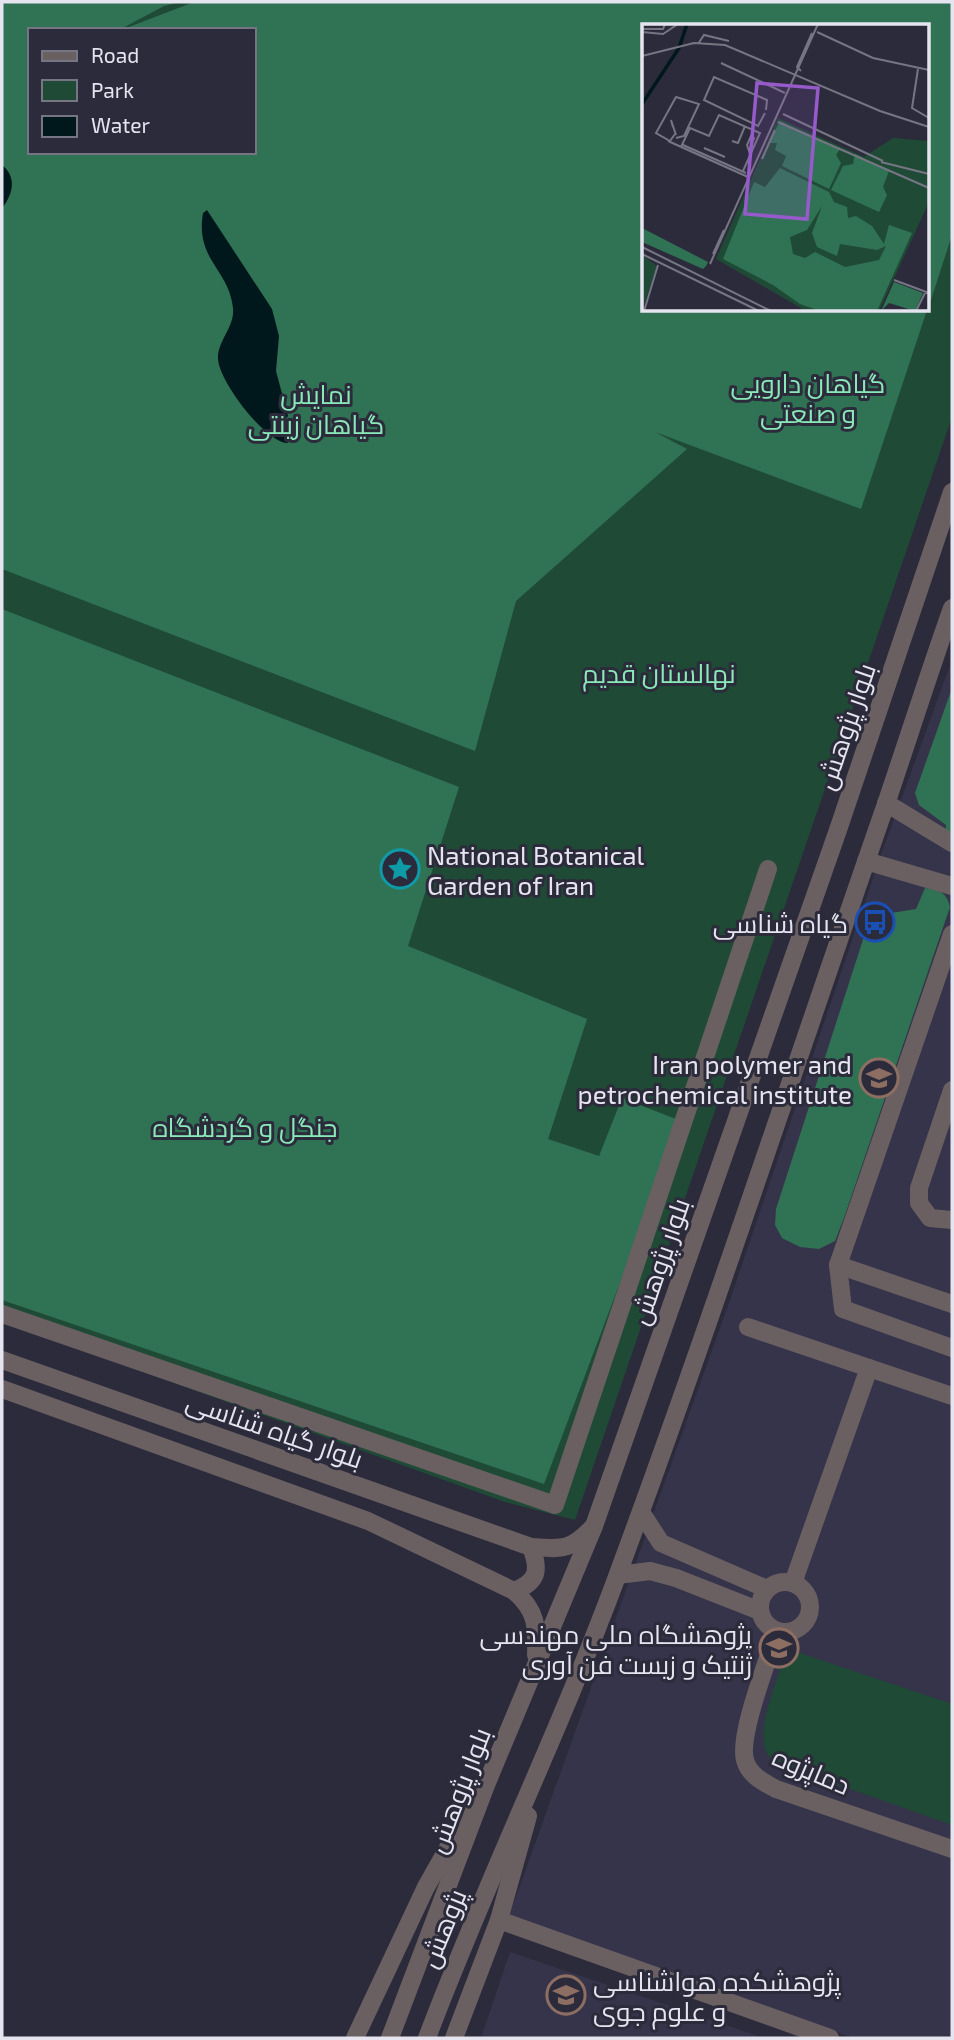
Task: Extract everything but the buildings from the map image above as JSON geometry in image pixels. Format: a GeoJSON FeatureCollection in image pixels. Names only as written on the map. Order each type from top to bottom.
{"type":"FeatureCollection","features":[{"type":"Feature","properties":{"kind":"street","name":"بلوار پژوهش"},"geometry":{"type":"LineString","coordinates":[[390,2038],[486,1785],[594,1526],[838,830],[952,492]]}},
{"type":"Feature","properties":{"kind":"street"},"geometry":{"type":"LineString","coordinates":[[454,2038],[499,1920],[538,1775],[641,1512],[952,608]]}},
{"type":"Feature","properties":{"kind":"street"},"geometry":{"type":"LineString","coordinates":[[886,803],[952,843]]}},
{"type":"Feature","properties":{"kind":"street"},"geometry":{"type":"LineString","coordinates":[[866,861],[952,886]]}},
{"type":"Feature","properties":{"kind":"street"},"geometry":{"type":"LineString","coordinates":[[2,1314],[555,1505],[768,869]]}},
{"type":"Feature","properties":{"kind":"street"},"geometry":{"type":"LineString","coordinates":[[952,934],[838,1265],[843,1309],[952,1348]]}},
{"type":"Feature","properties":{"kind":"street"},"geometry":{"type":"LineString","coordinates":[[952,1090],[919,1188],[919,1203],[930,1218],[952,1220]]}},
{"type":"Feature","properties":{"kind":"street"},"geometry":{"type":"LineString","coordinates":[[838,1265],[952,1304]]}},
{"type":"Feature","properties":{"kind":"street"},"geometry":{"type":"LineString","coordinates":[[748,1328],[952,1396]]}},
{"type":"Feature","properties":{"kind":"street","name":"بلوار گیاه شناسی"},"geometry":{"type":"LineString","coordinates":[[2,1360],[531,1547],[562,1549],[583,1537],[594,1526]]}},
{"type":"Feature","properties":{"kind":"street"},"geometry":{"type":"LineString","coordinates":[[793,1583],[869,1368]]}},
{"type":"Feature","properties":{"kind":"street","name":"بلوار گیاه شناسی"},"geometry":{"type":"LineString","coordinates":[[2,1390],[368,1521],[514,1591]]}},
{"type":"Feature","properties":{"kind":"street"},"geometry":{"type":"LineString","coordinates":[[641,1512],[661,1543],[767,1588]]}},
{"type":"Feature","properties":{"kind":"street"},"geometry":{"type":"LineString","coordinates":[[514,1591],[527,1587],[535,1576],[537,1563],[531,1547]]}},
{"type":"Feature","properties":{"kind":"street"},"geometry":{"type":"LineString","coordinates":[[618,1575],[650,1571],[676,1578],[760,1611]]}},
{"type":"Feature","properties":{"kind":"street"},"geometry":{"type":"LineString","coordinates":[[784,1581],[793,1583],[807,1593],[810,1601],[809,1615],[802,1626],[795,1630],[778,1631],[769,1627],[760,1611],[760,1603],[767,1588],[784,1581]]}},
{"type":"Feature","properties":{"kind":"street"},"geometry":{"type":"LineString","coordinates":[[514,1591],[526,1601],[533,1613],[537,1637],[536,1668]]}},
{"type":"Feature","properties":{"kind":"street","name":"دماپژوه"},"geometry":{"type":"LineString","coordinates":[[778,1631],[746,1729],[744,1759],[754,1776],[776,1789],[952,1849]]}},
{"type":"Feature","properties":{"kind":"street","name":"پژوهش"},"geometry":{"type":"LineString","coordinates":[[427,2038],[456,1960],[538,1775]]}},
{"type":"Feature","properties":{"kind":"street"},"geometry":{"type":"LineString","coordinates":[[355,2038],[426,1887],[453,1835],[486,1785]]}},
{"type":"Feature","properties":{"kind":"street"},"geometry":{"type":"LineString","coordinates":[[499,1920],[830,2038]]}},
{"type":"Feature","properties":{"kind":"shaded area","name":"پژوهشگاه ملی مهندسی ژنتیک و زیست فن آوری"},"geometry":{"type":"Polygon","coordinates":[[[952,660],[952,2038],[854,2038],[508,1919],[729,1303],[882,852],[952,660]]]}},
{"type":"Feature","properties":{"kind":"shaded area","name":"پژوهشکده هواشناسی و علوم جوی"},"geometry":{"type":"Polygon","coordinates":[[[510,1952],[764,2038],[481,2038],[510,1952]]]}},
{"type":"Feature","properties":{"kind":"green space","name":"National Botanical Garden of Iran"},"geometry":{"type":"Polygon","coordinates":[[[2,2],[952,2],[952,417],[575,1520],[505,1502],[2,1321],[2,2]]]}},
{"type":"Feature","properties":{"kind":"green space","name":"نمایش گیاهان زینتی"},"geometry":{"type":"Polygon","coordinates":[[[2,2],[180,2],[164,6],[123,28],[28,28],[28,154],[256,154],[256,28],[126,28],[194,2],[952,2],[952,235],[930,303],[930,24],[642,24],[642,312],[926,312],[861,509],[655,432],[687,449],[516,601],[475,751],[2,569],[2,208],[12,186],[10,175],[2,165],[2,2]]]}},
{"type":"Feature","properties":{"kind":"green space","name":"جنگل و گردشگاه"},"geometry":{"type":"Polygon","coordinates":[[[2,609],[459,787],[408,946],[587,1019],[548,1139],[599,1156],[622,1098],[681,1121],[544,1484],[2,1300],[2,609]]]}},
{"type":"Feature","properties":{"kind":"green space"},"geometry":{"type":"Polygon","coordinates":[[[952,688],[952,838],[945,834],[946,825],[919,805],[915,793],[952,688]]]}},
{"type":"Feature","properties":{"kind":"green space"},"geometry":{"type":"Polygon","coordinates":[[[925,888],[942,893],[950,907],[844,1218],[835,1241],[819,1249],[800,1247],[782,1238],[775,1225],[776,1209],[870,918],[879,920],[891,913],[916,909],[925,888]]]}},
{"type":"Feature","properties":{"kind":"green space"},"geometry":{"type":"Polygon","coordinates":[[[788,1649],[952,1704],[952,1825],[780,1764],[769,1756],[764,1743],[766,1717],[788,1649]]]}},
{"type":"Feature","properties":{"kind":"water"},"geometry":{"type":"Polygon","coordinates":[[[2,165],[10,175],[12,186],[2,208],[2,165]]]}},
{"type":"Feature","properties":{"kind":"water"},"geometry":{"type":"Polygon","coordinates":[[[207,210],[272,309],[279,336],[276,371],[288,416],[283,422],[284,426],[292,430],[291,441],[287,443],[277,440],[255,421],[234,395],[220,369],[218,352],[231,321],[233,308],[226,283],[204,242],[203,213],[207,210]]]}},
{"type":"Feature","properties":{"kind":"place","name":"National Botanical Garden of Iran"},"geometry":{"type":"Point","coordinates":[400,869]}},
{"type":"Feature","properties":{"kind":"place","name":"گیاه شناسی"},"geometry":{"type":"Point","coordinates":[875,922]}},
{"type":"Feature","properties":{"kind":"place","name":"Iran polymer and petrochemical institute"},"geometry":{"type":"Point","coordinates":[879,1078]}},
{"type":"Feature","properties":{"kind":"place","name":"پژوهشگاه ملی مهندسی ژنتیک و زیست فن آوری"},"geometry":{"type":"Point","coordinates":[779,1648]}},
{"type":"Feature","properties":{"kind":"place","name":"پژوهشکده هواشناسی و علوم جوی"},"geometry":{"type":"Point","coordinates":[566,1995]}},
{"type":"Feature","properties":{"kind":"park label","name":"گیاهان دارویی و صنعتی"},"geometry":{"type":"Point","coordinates":[808,397]}},
{"type":"Feature","properties":{"kind":"park label","name":"نهالستان قدیم"},"geometry":{"type":"Point","coordinates":[659,672]}}]}
